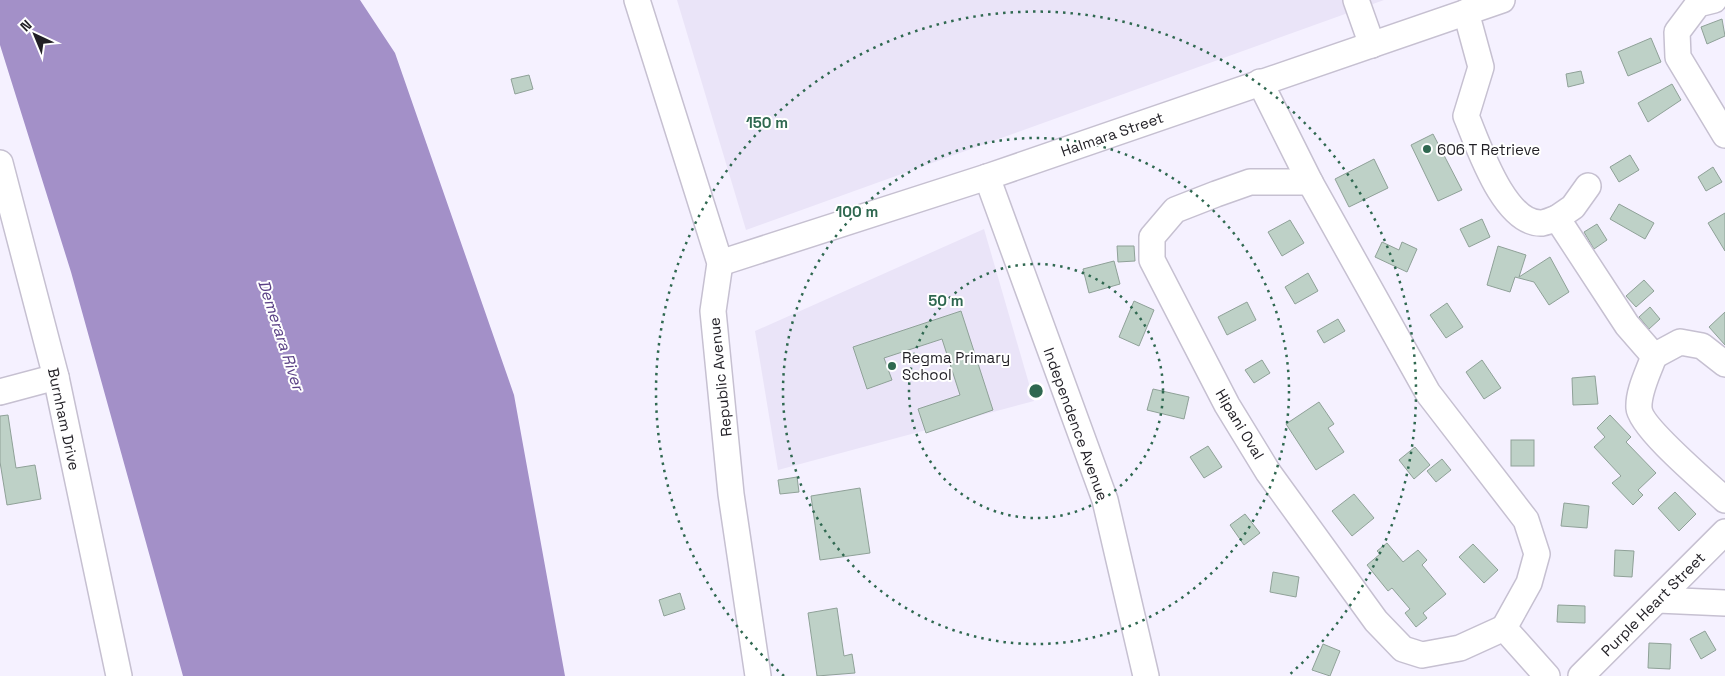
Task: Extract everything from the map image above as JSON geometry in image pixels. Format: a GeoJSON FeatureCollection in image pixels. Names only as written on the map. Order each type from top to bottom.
{"type":"FeatureCollection","features":[{"type":"Feature","properties":{"kind":"street","name":"Republic Avenue"},"geometry":{"type":"LineString","coordinates":[[637,0],[720,263],[713,311],[731,494],[758,676]]}},
{"type":"Feature","properties":{"kind":"street"},"geometry":{"type":"LineString","coordinates":[[1356,0],[1372,45]]}},
{"type":"Feature","properties":{"kind":"street","name":"Halmara Street"},"geometry":{"type":"LineString","coordinates":[[720,263],[987,177],[1502,0]]}},
{"type":"Feature","properties":{"kind":"street"},"geometry":{"type":"LineString","coordinates":[[1703,1],[1677,32],[1678,57],[1725,135]]}},
{"type":"Feature","properties":{"kind":"street"},"geometry":{"type":"LineString","coordinates":[[1466,12],[1481,67],[1466,116],[1489,170],[1510,208],[1525,218],[1541,223],[1557,218],[1574,207],[1588,186]]}},
{"type":"Feature","properties":{"kind":"street"},"geometry":{"type":"LineString","coordinates":[[1260,82],[1310,182],[1428,393],[1526,520],[1538,554],[1529,583],[1504,628],[1548,676]]}},
{"type":"Feature","properties":{"kind":"street","name":"Burnham Drive"},"geometry":{"type":"LineString","coordinates":[[0,163],[56,377],[119,676]]}},
{"type":"Feature","properties":{"kind":"street","name":"Independence Avenue"},"geometry":{"type":"LineString","coordinates":[[987,177],[1105,500],[1146,676]]}},
{"type":"Feature","properties":{"kind":"street","name":"Hipani Oval"},"geometry":{"type":"LineString","coordinates":[[1310,182],[1250,182],[1175,210],[1152,237],[1152,260],[1232,413],[1268,472],[1376,621],[1403,649],[1422,655],[1460,648],[1504,628]]}},
{"type":"Feature","properties":{"kind":"street"},"geometry":{"type":"LineString","coordinates":[[1557,218],[1627,325],[1654,356]]}},
{"type":"Feature","properties":{"kind":"street"},"geometry":{"type":"LineString","coordinates":[[1725,364],[1702,346],[1680,342],[1654,356],[1640,394],[1639,409],[1647,426],[1725,500]]}},
{"type":"Feature","properties":{"kind":"street"},"geometry":{"type":"LineString","coordinates":[[0,392],[56,377]]}},
{"type":"Feature","properties":{"kind":"street","name":"Purple Heart Street"},"geometry":{"type":"LineString","coordinates":[[1581,676],[1725,532]]}},
{"type":"Feature","properties":{"kind":"street"},"geometry":{"type":"LineString","coordinates":[[1658,600],[1725,603]]}},
{"type":"Feature","properties":{"kind":"shaded area"},"geometry":{"type":"Polygon","coordinates":[[[677,0],[1384,0],[746,230],[677,0]]]}},
{"type":"Feature","properties":{"kind":"shaded area","name":"Regma Primary School"},"geometry":{"type":"Polygon","coordinates":[[[984,229],[1034,401],[778,470],[755,331],[984,229]]]}},
{"type":"Feature","properties":{"kind":"water","name":"Demerara River"},"geometry":{"type":"Polygon","coordinates":[[[0,0],[360,0],[395,53],[514,395],[565,676],[183,676],[71,272],[0,45],[0,0]]]}},
{"type":"Feature","properties":{"kind":"building"},"geometry":{"type":"Polygon","coordinates":[[[1722,19],[1725,36],[1707,44],[1701,27],[1722,19]]]}},
{"type":"Feature","properties":{"kind":"building"},"geometry":{"type":"Polygon","coordinates":[[[1651,38],[1661,62],[1628,76],[1618,52],[1651,38]]]}},
{"type":"Feature","properties":{"kind":"building"},"geometry":{"type":"Polygon","coordinates":[[[1581,71],[1584,83],[1568,87],[1566,74],[1581,71]]]}},
{"type":"Feature","properties":{"kind":"building"},"geometry":{"type":"Polygon","coordinates":[[[529,75],[533,89],[515,94],[511,79],[529,75]]]}},
{"type":"Feature","properties":{"kind":"building"},"geometry":{"type":"Polygon","coordinates":[[[1672,84],[1681,100],[1648,122],[1638,103],[1672,84]]]}},
{"type":"Feature","properties":{"kind":"building"},"geometry":{"type":"Polygon","coordinates":[[[1433,134],[1462,190],[1438,201],[1411,145],[1433,134]]]}},
{"type":"Feature","properties":{"kind":"building"},"geometry":{"type":"Polygon","coordinates":[[[1630,155],[1639,170],[1619,182],[1610,167],[1630,155]]]}},
{"type":"Feature","properties":{"kind":"building"},"geometry":{"type":"Polygon","coordinates":[[[1374,159],[1388,188],[1349,207],[1335,179],[1374,159]]]}},
{"type":"Feature","properties":{"kind":"building"},"geometry":{"type":"Polygon","coordinates":[[[1713,167],[1722,182],[1706,191],[1698,177],[1713,167]]]}},
{"type":"Feature","properties":{"kind":"building"},"geometry":{"type":"Polygon","coordinates":[[[1619,204],[1654,223],[1645,239],[1610,219],[1619,204]]]}},
{"type":"Feature","properties":{"kind":"building"},"geometry":{"type":"Polygon","coordinates":[[[1725,213],[1725,251],[1708,223],[1725,213]]]}},
{"type":"Feature","properties":{"kind":"building"},"geometry":{"type":"Polygon","coordinates":[[[1482,219],[1490,237],[1469,247],[1460,229],[1482,219]]]}},
{"type":"Feature","properties":{"kind":"building"},"geometry":{"type":"Polygon","coordinates":[[[1290,220],[1304,243],[1282,256],[1268,232],[1290,220]]]}},
{"type":"Feature","properties":{"kind":"building"},"geometry":{"type":"Polygon","coordinates":[[[1597,224],[1607,240],[1594,249],[1584,232],[1597,224]]]}},
{"type":"Feature","properties":{"kind":"building"},"geometry":{"type":"Polygon","coordinates":[[[1382,242],[1399,250],[1402,242],[1417,249],[1407,272],[1375,257],[1382,242]]]}},
{"type":"Feature","properties":{"kind":"building"},"geometry":{"type":"Polygon","coordinates":[[[1117,246],[1134,246],[1135,261],[1118,262],[1117,246]]]}},
{"type":"Feature","properties":{"kind":"building"},"geometry":{"type":"Polygon","coordinates":[[[1498,246],[1526,255],[1519,277],[1550,257],[1569,292],[1549,305],[1534,282],[1515,277],[1510,292],[1487,285],[1498,246]]]}},
{"type":"Feature","properties":{"kind":"building"},"geometry":{"type":"Polygon","coordinates":[[[1114,261],[1120,284],[1089,293],[1083,269],[1114,261]]]}},
{"type":"Feature","properties":{"kind":"building"},"geometry":{"type":"Polygon","coordinates":[[[1308,273],[1318,291],[1295,304],[1285,287],[1308,273]]]}},
{"type":"Feature","properties":{"kind":"building"},"geometry":{"type":"Polygon","coordinates":[[[1644,280],[1654,291],[1636,307],[1626,296],[1644,280]]]}},
{"type":"Feature","properties":{"kind":"building"},"geometry":{"type":"Polygon","coordinates":[[[1134,301],[1154,310],[1139,346],[1119,337],[1134,301]]]}},
{"type":"Feature","properties":{"kind":"building"},"geometry":{"type":"Polygon","coordinates":[[[1247,302],[1256,320],[1227,335],[1218,317],[1247,302]]]}},
{"type":"Feature","properties":{"kind":"building"},"geometry":{"type":"Polygon","coordinates":[[[1447,303],[1463,327],[1446,338],[1430,315],[1447,303]]]}},
{"type":"Feature","properties":{"kind":"building"},"geometry":{"type":"Polygon","coordinates":[[[1650,307],[1660,319],[1649,329],[1639,317],[1650,307]]]}},
{"type":"Feature","properties":{"kind":"building"},"geometry":{"type":"Polygon","coordinates":[[[961,311],[993,410],[926,433],[918,409],[960,395],[942,339],[884,358],[892,380],[867,389],[853,347],[961,311]]]}},
{"type":"Feature","properties":{"kind":"building"},"geometry":{"type":"Polygon","coordinates":[[[1725,312],[1725,345],[1709,327],[1725,312]]]}},
{"type":"Feature","properties":{"kind":"building"},"geometry":{"type":"Polygon","coordinates":[[[1338,319],[1345,331],[1324,343],[1317,331],[1338,319]]]}},
{"type":"Feature","properties":{"kind":"building"},"geometry":{"type":"Polygon","coordinates":[[[1262,360],[1270,373],[1254,383],[1245,370],[1262,360]]]}},
{"type":"Feature","properties":{"kind":"building"},"geometry":{"type":"Polygon","coordinates":[[[1482,360],[1501,388],[1484,399],[1466,372],[1482,360]]]}},
{"type":"Feature","properties":{"kind":"building"},"geometry":{"type":"Polygon","coordinates":[[[1595,376],[1598,404],[1573,405],[1572,378],[1595,376]]]}},
{"type":"Feature","properties":{"kind":"building"},"geometry":{"type":"Polygon","coordinates":[[[1153,389],[1189,397],[1184,419],[1147,410],[1153,389]]]}},
{"type":"Feature","properties":{"kind":"building"},"geometry":{"type":"Polygon","coordinates":[[[1319,402],[1334,424],[1328,428],[1344,452],[1316,470],[1286,424],[1319,402]]]}},
{"type":"Feature","properties":{"kind":"building"},"geometry":{"type":"Polygon","coordinates":[[[8,415],[16,468],[35,465],[41,499],[7,505],[0,462],[0,416],[8,415]]]}},
{"type":"Feature","properties":{"kind":"building"},"geometry":{"type":"Polygon","coordinates":[[[1610,415],[1631,437],[1626,442],[1656,473],[1638,490],[1643,495],[1633,505],[1612,483],[1621,476],[1594,447],[1605,437],[1597,428],[1610,415]]]}},
{"type":"Feature","properties":{"kind":"building"},"geometry":{"type":"Polygon","coordinates":[[[1511,440],[1534,440],[1534,466],[1511,466],[1511,440]]]}},
{"type":"Feature","properties":{"kind":"building"},"geometry":{"type":"Polygon","coordinates":[[[1208,446],[1222,467],[1204,478],[1190,457],[1208,446]]]}},
{"type":"Feature","properties":{"kind":"building"},"geometry":{"type":"Polygon","coordinates":[[[1415,447],[1430,465],[1414,479],[1399,460],[1415,447]]]}},
{"type":"Feature","properties":{"kind":"building"},"geometry":{"type":"Polygon","coordinates":[[[1442,459],[1451,470],[1436,482],[1427,471],[1442,459]]]}},
{"type":"Feature","properties":{"kind":"building"},"geometry":{"type":"Polygon","coordinates":[[[797,477],[799,492],[780,494],[778,480],[797,477]]]}},
{"type":"Feature","properties":{"kind":"building"},"geometry":{"type":"Polygon","coordinates":[[[860,488],[870,553],[820,560],[811,496],[860,488]]]}},
{"type":"Feature","properties":{"kind":"building"},"geometry":{"type":"Polygon","coordinates":[[[1675,492],[1696,514],[1679,531],[1658,508],[1675,492]]]}},
{"type":"Feature","properties":{"kind":"building"},"geometry":{"type":"Polygon","coordinates":[[[1354,494],[1374,518],[1352,536],[1332,511],[1354,494]]]}},
{"type":"Feature","properties":{"kind":"building"},"geometry":{"type":"Polygon","coordinates":[[[1564,503],[1589,506],[1587,528],[1561,526],[1564,503]]]}},
{"type":"Feature","properties":{"kind":"building"},"geometry":{"type":"Polygon","coordinates":[[[1245,514],[1260,533],[1244,545],[1230,525],[1245,514]]]}},
{"type":"Feature","properties":{"kind":"building"},"geometry":{"type":"Polygon","coordinates":[[[1387,543],[1403,562],[1418,550],[1427,560],[1422,565],[1446,594],[1423,613],[1427,618],[1416,627],[1405,613],[1410,609],[1392,588],[1388,591],[1367,565],[1380,554],[1377,551],[1387,543]]]}},
{"type":"Feature","properties":{"kind":"building"},"geometry":{"type":"Polygon","coordinates":[[[1473,544],[1498,570],[1484,583],[1459,557],[1473,544]]]}},
{"type":"Feature","properties":{"kind":"building"},"geometry":{"type":"Polygon","coordinates":[[[1615,550],[1634,551],[1632,577],[1614,576],[1615,550]]]}},
{"type":"Feature","properties":{"kind":"building"},"geometry":{"type":"Polygon","coordinates":[[[1273,572],[1299,577],[1296,597],[1270,592],[1273,572]]]}},
{"type":"Feature","properties":{"kind":"building"},"geometry":{"type":"Polygon","coordinates":[[[680,593],[685,609],[664,616],[659,600],[680,593]]]}},
{"type":"Feature","properties":{"kind":"building"},"geometry":{"type":"Polygon","coordinates":[[[1558,605],[1585,606],[1585,623],[1557,622],[1558,605]]]}},
{"type":"Feature","properties":{"kind":"building"},"geometry":{"type":"Polygon","coordinates":[[[837,608],[844,656],[852,654],[855,673],[817,676],[808,613],[837,608]]]}},
{"type":"Feature","properties":{"kind":"building"},"geometry":{"type":"Polygon","coordinates":[[[1705,631],[1716,650],[1701,659],[1690,639],[1705,631]]]}},
{"type":"Feature","properties":{"kind":"building"},"geometry":{"type":"Polygon","coordinates":[[[1649,643],[1671,644],[1670,669],[1648,668],[1649,643]]]}},
{"type":"Feature","properties":{"kind":"building"},"geometry":{"type":"Polygon","coordinates":[[[1323,644],[1340,651],[1330,676],[1312,670],[1323,644]]]}},
{"type":"Feature","properties":{"kind":"place","name":"606 T Retrieve"},"geometry":{"type":"Point","coordinates":[1427,149]}},
{"type":"Feature","properties":{"kind":"place","name":"Regma Primary School"},"geometry":{"type":"Point","coordinates":[892,366]}}]}
